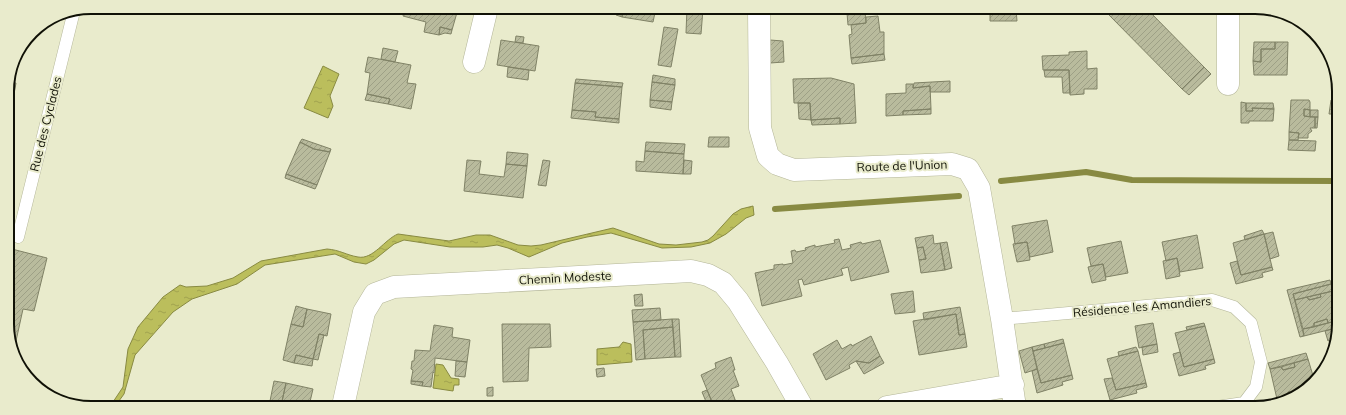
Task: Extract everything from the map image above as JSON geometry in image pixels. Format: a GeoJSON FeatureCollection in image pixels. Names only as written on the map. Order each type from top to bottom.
{"type":"FeatureCollection","features":[{"type":"Feature","properties":{"kind":"street"},"geometry":{"type":"LineString","coordinates":[[474,62],[486,14]]}},
{"type":"Feature","properties":{"kind":"street","name":"Route de l'Union"},"geometry":{"type":"LineString","coordinates":[[759,14],[760,128],[768,156],[777,164],[794,170],[952,164],[968,169],[979,188],[1014,401]]}},
{"type":"Feature","properties":{"kind":"street"},"geometry":{"type":"LineString","coordinates":[[1228,14],[1228,84]]}},
{"type":"Feature","properties":{"kind":"street","name":"Chemin Modeste"},"geometry":{"type":"LineString","coordinates":[[344,401],[364,312],[375,294],[394,287],[691,271],[708,275],[723,283],[738,301],[777,363],[799,401]]}},
{"type":"Feature","properties":{"kind":"street"},"geometry":{"type":"LineString","coordinates":[[921,401],[1013,385]]}},
{"type":"Feature","properties":{"kind":"lane","name":"Rue des Cyclades"},"geometry":{"type":"LineString","coordinates":[[18,237],[72,16]]}},
{"type":"Feature","properties":{"kind":"lane","name":"Résidence les Amandiers"},"geometry":{"type":"LineString","coordinates":[[1002,319],[1212,300],[1234,307],[1251,323],[1261,362],[1256,387],[1246,401]]}},
{"type":"Feature","properties":{"kind":"water"},"geometry":{"type":"Polygon","coordinates":[[[323,66],[339,74],[330,96],[333,106],[328,118],[304,108],[323,66]]]}},
{"type":"Feature","properties":{"kind":"water"},"geometry":{"type":"Polygon","coordinates":[[[753,206],[754,215],[746,218],[726,234],[710,243],[691,247],[662,248],[611,233],[562,243],[529,257],[497,245],[483,247],[450,247],[404,240],[394,244],[374,260],[366,264],[354,262],[335,254],[265,265],[237,284],[192,299],[173,312],[135,355],[124,394],[119,401],[114,401],[123,387],[128,349],[138,327],[163,297],[180,285],[186,287],[207,286],[233,278],[261,261],[327,249],[363,257],[374,252],[398,234],[449,241],[476,235],[490,235],[518,245],[531,246],[613,228],[659,244],[676,245],[702,242],[713,236],[733,214],[741,209],[753,206]]]}},
{"type":"Feature","properties":{"kind":"water"},"geometry":{"type":"Polygon","coordinates":[[[623,342],[631,344],[632,362],[597,365],[597,349],[619,347],[623,342]]]}},
{"type":"Feature","properties":{"kind":"water"},"geometry":{"type":"Polygon","coordinates":[[[436,364],[443,365],[451,378],[459,379],[459,385],[454,385],[453,391],[433,388],[436,364]]]}},
{"type":"Feature","properties":{"kind":"building"},"geometry":{"type":"Polygon","coordinates":[[[404,14],[457,14],[452,30],[440,27],[439,35],[424,32],[426,22],[403,16],[404,14]]]}},
{"type":"Feature","properties":{"kind":"building"},"geometry":{"type":"Polygon","coordinates":[[[615,14],[622,14],[622,17],[615,14]]]}},
{"type":"Feature","properties":{"kind":"building"},"geometry":{"type":"Polygon","coordinates":[[[622,14],[655,14],[653,22],[622,17],[622,14]]]}},
{"type":"Feature","properties":{"kind":"building"},"geometry":{"type":"Polygon","coordinates":[[[687,14],[703,14],[701,34],[686,33],[687,14]]]}},
{"type":"Feature","properties":{"kind":"building"},"geometry":{"type":"Polygon","coordinates":[[[847,14],[865,14],[866,23],[848,25],[847,14]]]}},
{"type":"Feature","properties":{"kind":"building"},"geometry":{"type":"Polygon","coordinates":[[[990,14],[1016,14],[1017,21],[990,21],[990,14]]]}},
{"type":"Feature","properties":{"kind":"building"},"geometry":{"type":"Polygon","coordinates":[[[1152,14],[1204,67],[1182,89],[1109,15],[1152,14]]]}},
{"type":"Feature","properties":{"kind":"building"},"geometry":{"type":"Polygon","coordinates":[[[878,16],[880,32],[884,32],[884,54],[851,58],[849,35],[852,34],[851,25],[866,23],[866,17],[878,16]]]}},
{"type":"Feature","properties":{"kind":"building"},"geometry":{"type":"Polygon","coordinates":[[[440,27],[452,30],[451,34],[445,33],[439,35],[440,27]]]}},
{"type":"Feature","properties":{"kind":"building"},"geometry":{"type":"Polygon","coordinates":[[[664,27],[678,29],[671,67],[658,65],[664,27]]]}},
{"type":"Feature","properties":{"kind":"building"},"geometry":{"type":"Polygon","coordinates":[[[516,36],[524,37],[523,43],[515,42],[516,36]]]}},
{"type":"Feature","properties":{"kind":"building"},"geometry":{"type":"Polygon","coordinates":[[[501,40],[539,46],[535,71],[497,65],[501,40]]]}},
{"type":"Feature","properties":{"kind":"building"},"geometry":{"type":"Polygon","coordinates":[[[770,40],[783,41],[784,62],[770,63],[770,40]]]}},
{"type":"Feature","properties":{"kind":"building"},"geometry":{"type":"Polygon","coordinates":[[[1254,42],[1275,42],[1275,49],[1261,49],[1261,62],[1253,61],[1254,42]]]}},
{"type":"Feature","properties":{"kind":"building"},"geometry":{"type":"Polygon","coordinates":[[[1275,42],[1288,42],[1287,75],[1254,75],[1253,61],[1261,62],[1261,49],[1275,49],[1275,42]]]}},
{"type":"Feature","properties":{"kind":"building"},"geometry":{"type":"Polygon","coordinates":[[[383,48],[398,51],[395,62],[381,59],[383,48]]]}},
{"type":"Feature","properties":{"kind":"building"},"geometry":{"type":"Polygon","coordinates":[[[1087,51],[1087,69],[1097,68],[1097,89],[1084,89],[1084,94],[1070,95],[1069,70],[1043,70],[1042,56],[1069,55],[1069,52],[1087,51]]]}},
{"type":"Feature","properties":{"kind":"building"},"geometry":{"type":"Polygon","coordinates":[[[884,54],[885,60],[852,64],[851,58],[884,54]]]}},
{"type":"Feature","properties":{"kind":"building"},"geometry":{"type":"Polygon","coordinates":[[[368,57],[411,65],[407,83],[416,84],[411,109],[388,104],[390,99],[367,94],[370,73],[365,72],[368,57]]]}},
{"type":"Feature","properties":{"kind":"building"},"geometry":{"type":"Polygon","coordinates":[[[508,67],[529,70],[528,80],[507,77],[508,67]]]}},
{"type":"Feature","properties":{"kind":"building"},"geometry":{"type":"Polygon","coordinates":[[[1204,67],[1211,74],[1189,95],[1182,89],[1204,67]]]}},
{"type":"Feature","properties":{"kind":"building"},"geometry":{"type":"Polygon","coordinates":[[[1044,70],[1069,70],[1070,93],[1063,93],[1062,77],[1045,77],[1044,70]]]}},
{"type":"Feature","properties":{"kind":"building"},"geometry":{"type":"Polygon","coordinates":[[[653,75],[675,79],[675,85],[652,82],[653,75]]]}},
{"type":"Feature","properties":{"kind":"building"},"geometry":{"type":"Polygon","coordinates":[[[831,78],[854,84],[856,123],[840,124],[840,118],[811,120],[810,103],[794,103],[793,79],[831,78]]]}},
{"type":"Feature","properties":{"kind":"building"},"geometry":{"type":"Polygon","coordinates":[[[576,79],[623,83],[622,87],[575,83],[576,79]]]}},
{"type":"Feature","properties":{"kind":"building"},"geometry":{"type":"Polygon","coordinates":[[[950,81],[950,92],[930,92],[930,86],[913,88],[914,83],[950,81]]]}},
{"type":"Feature","properties":{"kind":"building"},"geometry":{"type":"Polygon","coordinates":[[[652,82],[675,85],[672,102],[650,100],[652,82]]]}},
{"type":"Feature","properties":{"kind":"building"},"geometry":{"type":"Polygon","coordinates":[[[14,83],[16,83],[14,94],[14,83]]]}},
{"type":"Feature","properties":{"kind":"building"},"geometry":{"type":"Polygon","coordinates":[[[575,83],[622,87],[619,119],[595,117],[596,112],[572,110],[575,83]]]}},
{"type":"Feature","properties":{"kind":"building"},"geometry":{"type":"Polygon","coordinates":[[[906,84],[913,84],[913,88],[930,86],[931,109],[903,111],[903,115],[886,116],[886,94],[906,93],[906,84]]]}},
{"type":"Feature","properties":{"kind":"building"},"geometry":{"type":"Polygon","coordinates":[[[367,94],[390,99],[388,104],[365,100],[367,94]]]}},
{"type":"Feature","properties":{"kind":"building"},"geometry":{"type":"Polygon","coordinates":[[[650,100],[672,102],[671,110],[650,107],[650,100]]]}},
{"type":"Feature","properties":{"kind":"building"},"geometry":{"type":"Polygon","coordinates":[[[1291,100],[1309,100],[1310,102],[1310,110],[1304,109],[1304,116],[1315,117],[1315,128],[1310,128],[1312,131],[1308,134],[1308,138],[1298,138],[1299,133],[1289,132],[1291,100]]]}},
{"type":"Feature","properties":{"kind":"building"},"geometry":{"type":"Polygon","coordinates":[[[1331,100],[1332,100],[1332,114],[1329,114],[1331,100]]]}},
{"type":"Feature","properties":{"kind":"building"},"geometry":{"type":"Polygon","coordinates":[[[1241,102],[1246,103],[1246,111],[1253,111],[1252,108],[1274,109],[1273,121],[1249,121],[1249,123],[1241,123],[1241,102]]]}},
{"type":"Feature","properties":{"kind":"building"},"geometry":{"type":"Polygon","coordinates":[[[798,103],[810,103],[811,120],[799,119],[798,103]]]}},
{"type":"Feature","properties":{"kind":"building"},"geometry":{"type":"Polygon","coordinates":[[[1246,103],[1273,103],[1274,109],[1252,108],[1253,111],[1246,111],[1246,103]]]}},
{"type":"Feature","properties":{"kind":"building"},"geometry":{"type":"Polygon","coordinates":[[[931,109],[931,114],[903,115],[903,111],[931,109]]]}},
{"type":"Feature","properties":{"kind":"building"},"geometry":{"type":"Polygon","coordinates":[[[1304,109],[1310,110],[1310,117],[1304,116],[1304,109]]]}},
{"type":"Feature","properties":{"kind":"building"},"geometry":{"type":"Polygon","coordinates":[[[572,110],[596,112],[595,117],[619,119],[619,123],[571,118],[572,110]]]}},
{"type":"Feature","properties":{"kind":"building"},"geometry":{"type":"Polygon","coordinates":[[[1310,110],[1318,110],[1318,117],[1310,117],[1310,110]]]}},
{"type":"Feature","properties":{"kind":"building"},"geometry":{"type":"Polygon","coordinates":[[[1315,117],[1318,117],[1317,128],[1315,128],[1315,117]]]}},
{"type":"Feature","properties":{"kind":"building"},"geometry":{"type":"Polygon","coordinates":[[[840,118],[840,124],[812,125],[811,120],[840,118]]]}},
{"type":"Feature","properties":{"kind":"building"},"geometry":{"type":"Polygon","coordinates":[[[1289,132],[1299,133],[1298,140],[1289,140],[1289,132]]]}},
{"type":"Feature","properties":{"kind":"building"},"geometry":{"type":"Polygon","coordinates":[[[709,137],[729,137],[729,147],[708,147],[709,137]]]}},
{"type":"Feature","properties":{"kind":"building"},"geometry":{"type":"Polygon","coordinates":[[[302,139],[331,149],[330,152],[314,149],[300,142],[302,139]]]}},
{"type":"Feature","properties":{"kind":"building"},"geometry":{"type":"Polygon","coordinates":[[[1289,140],[1316,141],[1315,151],[1288,150],[1289,140]]]}},
{"type":"Feature","properties":{"kind":"building"},"geometry":{"type":"Polygon","coordinates":[[[300,142],[314,149],[330,152],[317,185],[286,174],[300,142]]]}},
{"type":"Feature","properties":{"kind":"building"},"geometry":{"type":"Polygon","coordinates":[[[646,142],[685,144],[684,154],[645,151],[646,142]]]}},
{"type":"Feature","properties":{"kind":"building"},"geometry":{"type":"Polygon","coordinates":[[[645,151],[684,154],[683,174],[636,171],[636,161],[644,162],[645,151]]]}},
{"type":"Feature","properties":{"kind":"building"},"geometry":{"type":"Polygon","coordinates":[[[507,152],[528,154],[527,166],[506,164],[507,152]]]}},
{"type":"Feature","properties":{"kind":"building"},"geometry":{"type":"Polygon","coordinates":[[[467,160],[481,161],[479,174],[504,177],[506,164],[527,166],[523,198],[464,191],[467,160]]]}},
{"type":"Feature","properties":{"kind":"building"},"geometry":{"type":"Polygon","coordinates":[[[543,160],[550,161],[546,186],[538,185],[543,160]]]}},
{"type":"Feature","properties":{"kind":"building"},"geometry":{"type":"Polygon","coordinates":[[[684,160],[692,161],[691,174],[683,174],[684,160]]]}},
{"type":"Feature","properties":{"kind":"building"},"geometry":{"type":"Polygon","coordinates":[[[286,174],[317,185],[315,189],[285,178],[286,174]]]}},
{"type":"Feature","properties":{"kind":"building"},"geometry":{"type":"Polygon","coordinates":[[[1047,220],[1053,252],[1030,257],[1027,242],[1015,244],[1012,226],[1047,220]]]}},
{"type":"Feature","properties":{"kind":"building"},"geometry":{"type":"Polygon","coordinates":[[[1262,230],[1264,234],[1245,240],[1244,236],[1262,230]]]}},
{"type":"Feature","properties":{"kind":"building"},"geometry":{"type":"Polygon","coordinates":[[[1273,232],[1279,256],[1270,259],[1264,234],[1273,232]]]}},
{"type":"Feature","properties":{"kind":"building"},"geometry":{"type":"Polygon","coordinates":[[[1264,234],[1272,267],[1241,275],[1233,243],[1264,234]]]}},
{"type":"Feature","properties":{"kind":"building"},"geometry":{"type":"Polygon","coordinates":[[[933,235],[934,244],[940,243],[945,270],[921,273],[919,260],[926,259],[923,247],[917,248],[915,238],[933,235]]]}},
{"type":"Feature","properties":{"kind":"building"},"geometry":{"type":"Polygon","coordinates":[[[1197,235],[1203,268],[1180,272],[1177,258],[1166,261],[1162,242],[1197,235]]]}},
{"type":"Feature","properties":{"kind":"building"},"geometry":{"type":"Polygon","coordinates":[[[839,239],[842,250],[851,248],[850,245],[861,242],[862,244],[880,240],[889,272],[851,281],[848,267],[841,269],[843,275],[804,285],[802,279],[798,280],[802,296],[762,306],[755,273],[774,269],[774,265],[793,263],[791,251],[795,250],[796,252],[806,250],[805,248],[815,245],[815,247],[835,243],[834,240],[839,239]]]}},
{"type":"Feature","properties":{"kind":"building"},"geometry":{"type":"Polygon","coordinates":[[[1121,241],[1128,273],[1106,277],[1103,264],[1091,266],[1087,248],[1121,241]]]}},
{"type":"Feature","properties":{"kind":"building"},"geometry":{"type":"Polygon","coordinates":[[[947,242],[952,268],[945,270],[940,243],[947,242]]]}},
{"type":"Feature","properties":{"kind":"building"},"geometry":{"type":"Polygon","coordinates":[[[1027,242],[1030,260],[1017,262],[1013,244],[1027,242]]]}},
{"type":"Feature","properties":{"kind":"building"},"geometry":{"type":"Polygon","coordinates":[[[923,247],[926,259],[919,260],[917,248],[923,247]]]}},
{"type":"Feature","properties":{"kind":"building"},"geometry":{"type":"Polygon","coordinates":[[[14,250],[47,258],[34,311],[23,309],[16,341],[14,324],[14,250]]]}},
{"type":"Feature","properties":{"kind":"building"},"geometry":{"type":"Polygon","coordinates":[[[1177,258],[1180,276],[1166,279],[1163,261],[1177,258]]]}},
{"type":"Feature","properties":{"kind":"building"},"geometry":{"type":"Polygon","coordinates":[[[1237,261],[1241,275],[1272,267],[1273,270],[1262,273],[1263,277],[1236,284],[1230,263],[1237,261]]]}},
{"type":"Feature","properties":{"kind":"building"},"geometry":{"type":"Polygon","coordinates":[[[1103,264],[1106,280],[1092,283],[1088,267],[1103,264]]]}},
{"type":"Feature","properties":{"kind":"building"},"geometry":{"type":"Polygon","coordinates":[[[1330,280],[1331,284],[1293,294],[1304,336],[1300,337],[1287,290],[1330,280]]]}},
{"type":"Feature","properties":{"kind":"building"},"geometry":{"type":"Polygon","coordinates":[[[1331,284],[1332,288],[1332,291],[1295,300],[1293,294],[1331,284]]]}},
{"type":"Feature","properties":{"kind":"building"},"geometry":{"type":"Polygon","coordinates":[[[913,291],[915,312],[895,314],[891,294],[913,291]]]}},
{"type":"Feature","properties":{"kind":"building"},"geometry":{"type":"Polygon","coordinates":[[[1332,291],[1332,322],[1328,323],[1327,319],[1314,323],[1314,327],[1303,329],[1295,300],[1307,297],[1309,300],[1321,297],[1320,294],[1332,291]]]}},
{"type":"Feature","properties":{"kind":"building"},"geometry":{"type":"Polygon","coordinates":[[[642,294],[643,306],[635,306],[634,295],[642,294]]]}},
{"type":"Feature","properties":{"kind":"building"},"geometry":{"type":"Polygon","coordinates":[[[1320,294],[1321,297],[1309,300],[1307,297],[1320,294]]]}},
{"type":"Feature","properties":{"kind":"building"},"geometry":{"type":"Polygon","coordinates":[[[296,306],[307,309],[303,327],[291,324],[296,306]]]}},
{"type":"Feature","properties":{"kind":"building"},"geometry":{"type":"Polygon","coordinates":[[[960,307],[965,334],[959,335],[956,314],[924,320],[923,313],[960,307]]]}},
{"type":"Feature","properties":{"kind":"building"},"geometry":{"type":"Polygon","coordinates":[[[660,308],[661,320],[633,322],[632,310],[660,308]]]}},
{"type":"Feature","properties":{"kind":"building"},"geometry":{"type":"Polygon","coordinates":[[[307,309],[331,314],[327,336],[319,334],[313,359],[296,355],[294,363],[283,360],[291,324],[303,327],[307,309]]]}},
{"type":"Feature","properties":{"kind":"building"},"geometry":{"type":"Polygon","coordinates":[[[956,314],[959,335],[965,334],[967,347],[919,355],[913,321],[956,314]]]}},
{"type":"Feature","properties":{"kind":"building"},"geometry":{"type":"Polygon","coordinates":[[[672,319],[679,319],[681,357],[675,357],[672,319]]]}},
{"type":"Feature","properties":{"kind":"building"},"geometry":{"type":"Polygon","coordinates":[[[672,319],[673,327],[643,330],[645,359],[636,360],[633,322],[672,319]]]}},
{"type":"Feature","properties":{"kind":"building"},"geometry":{"type":"Polygon","coordinates":[[[1327,319],[1328,323],[1314,327],[1314,323],[1327,319]]]}},
{"type":"Feature","properties":{"kind":"building"},"geometry":{"type":"Polygon","coordinates":[[[1332,322],[1331,329],[1304,336],[1303,329],[1332,322]]]}},
{"type":"Feature","properties":{"kind":"building"},"geometry":{"type":"Polygon","coordinates":[[[1153,323],[1157,344],[1139,348],[1135,326],[1153,323]]]}},
{"type":"Feature","properties":{"kind":"building"},"geometry":{"type":"Polygon","coordinates":[[[1204,323],[1205,326],[1187,330],[1186,327],[1204,323]]]}},
{"type":"Feature","properties":{"kind":"building"},"geometry":{"type":"Polygon","coordinates":[[[502,324],[550,324],[551,347],[529,348],[528,381],[503,382],[502,324]]]}},
{"type":"Feature","properties":{"kind":"building"},"geometry":{"type":"Polygon","coordinates":[[[434,325],[453,328],[452,337],[470,340],[467,362],[435,358],[431,387],[422,386],[423,382],[411,381],[413,370],[411,369],[412,361],[414,361],[415,350],[430,351],[434,325]]]}},
{"type":"Feature","properties":{"kind":"building"},"geometry":{"type":"Polygon","coordinates":[[[1205,326],[1214,359],[1184,367],[1175,333],[1205,326]]]}},
{"type":"Feature","properties":{"kind":"building"},"geometry":{"type":"Polygon","coordinates":[[[673,327],[675,357],[645,359],[643,330],[673,327]]]}},
{"type":"Feature","properties":{"kind":"building"},"geometry":{"type":"Polygon","coordinates":[[[1331,329],[1330,340],[1328,341],[1325,331],[1331,329]]]}},
{"type":"Feature","properties":{"kind":"building"},"geometry":{"type":"Polygon","coordinates":[[[319,334],[324,335],[318,360],[313,359],[319,334]]]}},
{"type":"Feature","properties":{"kind":"building"},"geometry":{"type":"Polygon","coordinates":[[[871,336],[880,356],[869,363],[856,361],[849,365],[850,368],[826,380],[813,354],[837,340],[842,349],[851,344],[852,346],[871,336]]]}},
{"type":"Feature","properties":{"kind":"building"},"geometry":{"type":"Polygon","coordinates":[[[1063,339],[1064,343],[1045,348],[1044,344],[1063,339]]]}},
{"type":"Feature","properties":{"kind":"building"},"geometry":{"type":"Polygon","coordinates":[[[1064,343],[1072,375],[1041,383],[1033,351],[1064,343]]]}},
{"type":"Feature","properties":{"kind":"building"},"geometry":{"type":"Polygon","coordinates":[[[1044,344],[1045,348],[1033,351],[1032,347],[1044,344]]]}},
{"type":"Feature","properties":{"kind":"building"},"geometry":{"type":"Polygon","coordinates":[[[1157,344],[1158,352],[1143,355],[1142,347],[1157,344]]]}},
{"type":"Feature","properties":{"kind":"building"},"geometry":{"type":"Polygon","coordinates":[[[1032,347],[1037,369],[1025,373],[1019,351],[1032,347]]]}},
{"type":"Feature","properties":{"kind":"building"},"geometry":{"type":"Polygon","coordinates":[[[1136,347],[1138,351],[1119,356],[1118,352],[1136,347]]]}},
{"type":"Feature","properties":{"kind":"building"},"geometry":{"type":"Polygon","coordinates":[[[1138,351],[1146,383],[1116,390],[1107,359],[1138,351]]]}},
{"type":"Feature","properties":{"kind":"building"},"geometry":{"type":"Polygon","coordinates":[[[1180,352],[1184,367],[1214,359],[1215,363],[1205,366],[1206,369],[1179,376],[1173,354],[1180,352]]]}},
{"type":"Feature","properties":{"kind":"building"},"geometry":{"type":"Polygon","coordinates":[[[1306,353],[1308,359],[1270,369],[1268,363],[1306,353]]]}},
{"type":"Feature","properties":{"kind":"building"},"geometry":{"type":"Polygon","coordinates":[[[296,355],[313,359],[312,366],[294,363],[296,355]]]}},
{"type":"Feature","properties":{"kind":"building"},"geometry":{"type":"Polygon","coordinates":[[[880,356],[884,363],[864,374],[856,361],[869,363],[880,356]]]}},
{"type":"Feature","properties":{"kind":"building"},"geometry":{"type":"Polygon","coordinates":[[[731,357],[735,370],[733,370],[739,386],[731,389],[736,401],[712,401],[701,375],[716,368],[715,363],[731,357]]]}},
{"type":"Feature","properties":{"kind":"building"},"geometry":{"type":"Polygon","coordinates":[[[1308,359],[1313,374],[1298,388],[1277,397],[1270,369],[1281,367],[1283,370],[1295,367],[1294,363],[1308,359]]]}},
{"type":"Feature","properties":{"kind":"building"},"geometry":{"type":"Polygon","coordinates":[[[456,361],[467,362],[465,377],[455,376],[456,361]]]}},
{"type":"Feature","properties":{"kind":"building"},"geometry":{"type":"Polygon","coordinates":[[[1294,363],[1295,367],[1283,370],[1281,367],[1294,363]]]}},
{"type":"Feature","properties":{"kind":"building"},"geometry":{"type":"Polygon","coordinates":[[[604,368],[605,376],[597,377],[596,369],[604,368]]]}},
{"type":"Feature","properties":{"kind":"building"},"geometry":{"type":"Polygon","coordinates":[[[1037,369],[1041,383],[1072,375],[1073,379],[1062,382],[1063,385],[1037,393],[1032,371],[1037,369]]]}},
{"type":"Feature","properties":{"kind":"building"},"geometry":{"type":"Polygon","coordinates":[[[1112,378],[1116,390],[1146,383],[1147,387],[1136,390],[1137,393],[1110,400],[1104,379],[1112,378]]]}},
{"type":"Feature","properties":{"kind":"building"},"geometry":{"type":"Polygon","coordinates":[[[274,381],[286,383],[282,401],[270,401],[274,381]]]}},
{"type":"Feature","properties":{"kind":"building"},"geometry":{"type":"Polygon","coordinates":[[[411,381],[423,382],[422,386],[411,384],[411,381]]]}},
{"type":"Feature","properties":{"kind":"building"},"geometry":{"type":"Polygon","coordinates":[[[286,383],[313,389],[310,401],[282,401],[286,383]]]}},
{"type":"Feature","properties":{"kind":"building"},"geometry":{"type":"Polygon","coordinates":[[[493,387],[493,396],[487,396],[487,388],[493,387]]]}},
{"type":"Feature","properties":{"kind":"building"},"geometry":{"type":"Polygon","coordinates":[[[707,390],[712,401],[706,401],[702,392],[707,390]]]}},
{"type":"Feature","properties":{"kind":"waterway"},"geometry":{"type":"LineString","coordinates":[[1001,181],[1086,172],[1132,180],[1332,181]]}},
{"type":"Feature","properties":{"kind":"waterway"},"geometry":{"type":"LineString","coordinates":[[775,209],[959,196]]}}]}
